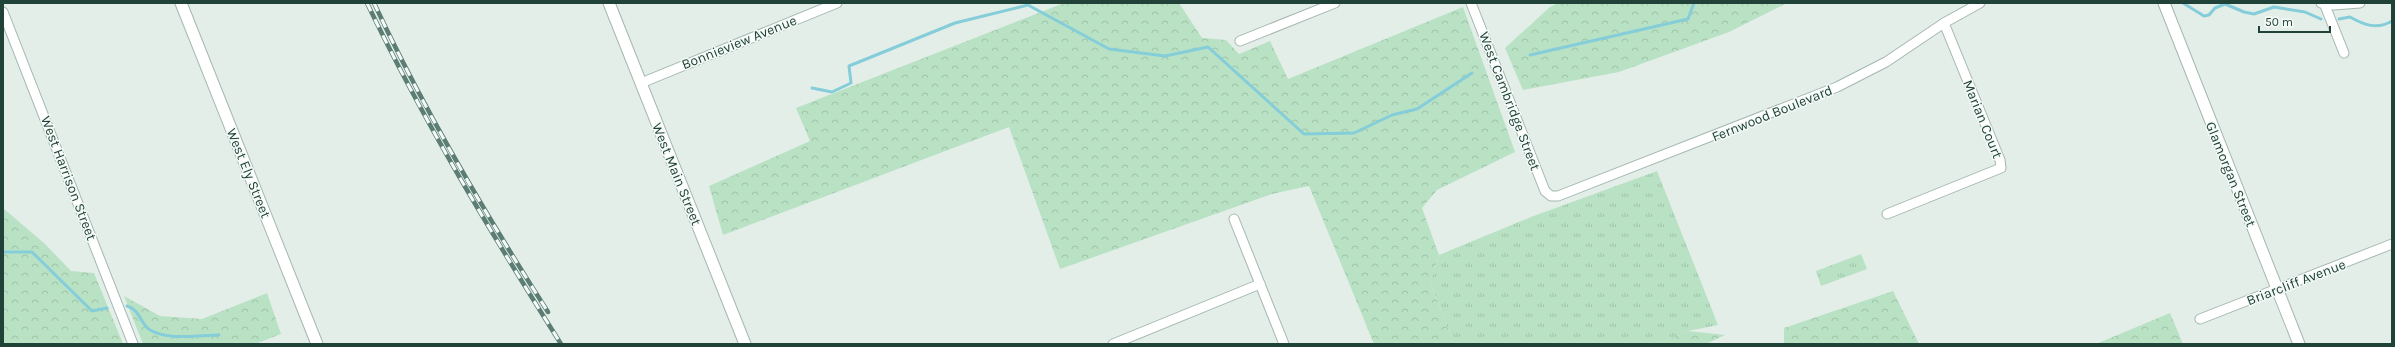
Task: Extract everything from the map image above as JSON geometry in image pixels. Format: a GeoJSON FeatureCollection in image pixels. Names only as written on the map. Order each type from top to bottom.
{"type":"FeatureCollection","features":[{"type":"Feature","properties":{"kind":"street","name":"West Ely Street"},"geometry":{"type":"LineString","coordinates":[[181,3],[316,344]]}},
{"type":"Feature","properties":{"kind":"street","name":"West Main Street"},"geometry":{"type":"LineString","coordinates":[[609,3],[745,344]]}},
{"type":"Feature","properties":{"kind":"street","name":"Bonnieview Avenue"},"geometry":{"type":"LineString","coordinates":[[641,83],[837,3]]}},
{"type":"Feature","properties":{"kind":"street"},"geometry":{"type":"LineString","coordinates":[[1240,41],[1335,3]]}},
{"type":"Feature","properties":{"kind":"street","name":"West Cambridge Street"},"geometry":{"type":"LineString","coordinates":[[1472,3],[1545,191],[1551,196]]}},
{"type":"Feature","properties":{"kind":"street","name":"Fernwood Boulevard"},"geometry":{"type":"LineString","coordinates":[[1551,196],[1566,195],[1837,87],[1886,62],[1944,23],[1980,3]]}},
{"type":"Feature","properties":{"kind":"street","name":"Glamorgan Street"},"geometry":{"type":"LineString","coordinates":[[2164,3],[2298,344]]}},
{"type":"Feature","properties":{"kind":"street"},"geometry":{"type":"LineString","coordinates":[[2321,3],[2360,3]]}},
{"type":"Feature","properties":{"kind":"street"},"geometry":{"type":"LineString","coordinates":[[2325,3],[2344,53]]}},
{"type":"Feature","properties":{"kind":"street","name":"West Harrison Street"},"geometry":{"type":"LineString","coordinates":[[3,12],[133,344]]}},
{"type":"Feature","properties":{"kind":"street","name":"Marian Court"},"geometry":{"type":"LineString","coordinates":[[1887,214],[2001,168],[1997,153],[1944,23]]}},
{"type":"Feature","properties":{"kind":"street"},"geometry":{"type":"LineString","coordinates":[[1234,219],[1284,344]]}},
{"type":"Feature","properties":{"kind":"street","name":"Briarcliff Avenue"},"geometry":{"type":"LineString","coordinates":[[2200,319],[2392,244]]}},
{"type":"Feature","properties":{"kind":"street"},"geometry":{"type":"LineString","coordinates":[[1113,344],[1260,284]]}},
{"type":"Feature","properties":{"kind":"green space"},"geometry":{"type":"Polygon","coordinates":[[[1064,3],[1179,3],[1202,38],[1226,40],[1239,54],[1270,41],[1288,79],[1463,7],[1515,152],[1437,190],[1422,208],[1439,255],[1430,282],[1454,344],[1374,344],[1309,186],[1272,194],[1060,269],[1009,127],[723,235],[709,186],[810,141],[796,108],[1064,3]]]}},
{"type":"Feature","properties":{"kind":"green space"},"geometry":{"type":"Polygon","coordinates":[[[1558,3],[1787,3],[1729,32],[1619,72],[1523,90],[1505,48],[1550,7],[1558,3]]]}},
{"type":"Feature","properties":{"kind":"green space"},"geometry":{"type":"Polygon","coordinates":[[[1657,171],[1718,325],[1688,331],[1658,344],[1454,344],[1430,282],[1439,255],[1531,217],[1657,171]]]}},
{"type":"Feature","properties":{"kind":"green space"},"geometry":{"type":"Polygon","coordinates":[[[3,208],[45,244],[71,271],[94,273],[123,344],[3,344],[3,208]]]}},
{"type":"Feature","properties":{"kind":"green space"},"geometry":{"type":"Polygon","coordinates":[[[1861,254],[1867,269],[1821,286],[1816,271],[1861,254]]]}},
{"type":"Feature","properties":{"kind":"green space"},"geometry":{"type":"Polygon","coordinates":[[[1893,291],[1919,344],[1784,344],[1784,328],[1893,291]]]}},
{"type":"Feature","properties":{"kind":"green space"},"geometry":{"type":"Polygon","coordinates":[[[267,293],[281,334],[255,344],[143,344],[124,296],[160,316],[202,319],[267,293]]]}},
{"type":"Feature","properties":{"kind":"green space"},"geometry":{"type":"Polygon","coordinates":[[[2170,313],[2183,344],[2096,344],[2170,313]]]}},
{"type":"Feature","properties":{"kind":"green space"},"geometry":{"type":"Polygon","coordinates":[[[1688,331],[1725,335],[1706,344],[1658,344],[1688,331]]]}},
{"type":"Feature","properties":{"kind":"waterway"},"geometry":{"type":"LineString","coordinates":[[1530,55],[1688,19],[1694,3]]}},
{"type":"Feature","properties":{"kind":"waterway"},"geometry":{"type":"LineString","coordinates":[[2183,3],[2204,16],[2209,15],[2215,8],[2225,4],[2244,12],[2254,14],[2274,7],[2305,12],[2321,19]]}},
{"type":"Feature","properties":{"kind":"waterway"},"geometry":{"type":"LineString","coordinates":[[812,88],[832,92],[851,83],[849,66],[955,23],[1028,5],[1109,49],[1165,56],[1208,47],[1304,134],[1354,133],[1392,115],[1417,109],[1472,73]]}},
{"type":"Feature","properties":{"kind":"waterway"},"geometry":{"type":"LineString","coordinates":[[2339,19],[2350,17],[2365,24],[2376,26],[2392,21]]}},
{"type":"Feature","properties":{"kind":"waterway"},"geometry":{"type":"LineString","coordinates":[[3,252],[32,252],[92,311],[107,308]]}},
{"type":"Feature","properties":{"kind":"waterway"},"geometry":{"type":"LineString","coordinates":[[127,306],[135,310],[150,330],[158,333],[184,337],[219,335]]}},
{"type":"Feature","properties":{"kind":"railway"},"geometry":{"type":"LineString","coordinates":[[367,3],[435,134],[509,261],[561,344]]}},
{"type":"Feature","properties":{"kind":"railway"},"geometry":{"type":"LineString","coordinates":[[374,3],[434,121],[501,237],[548,312]]}}]}
